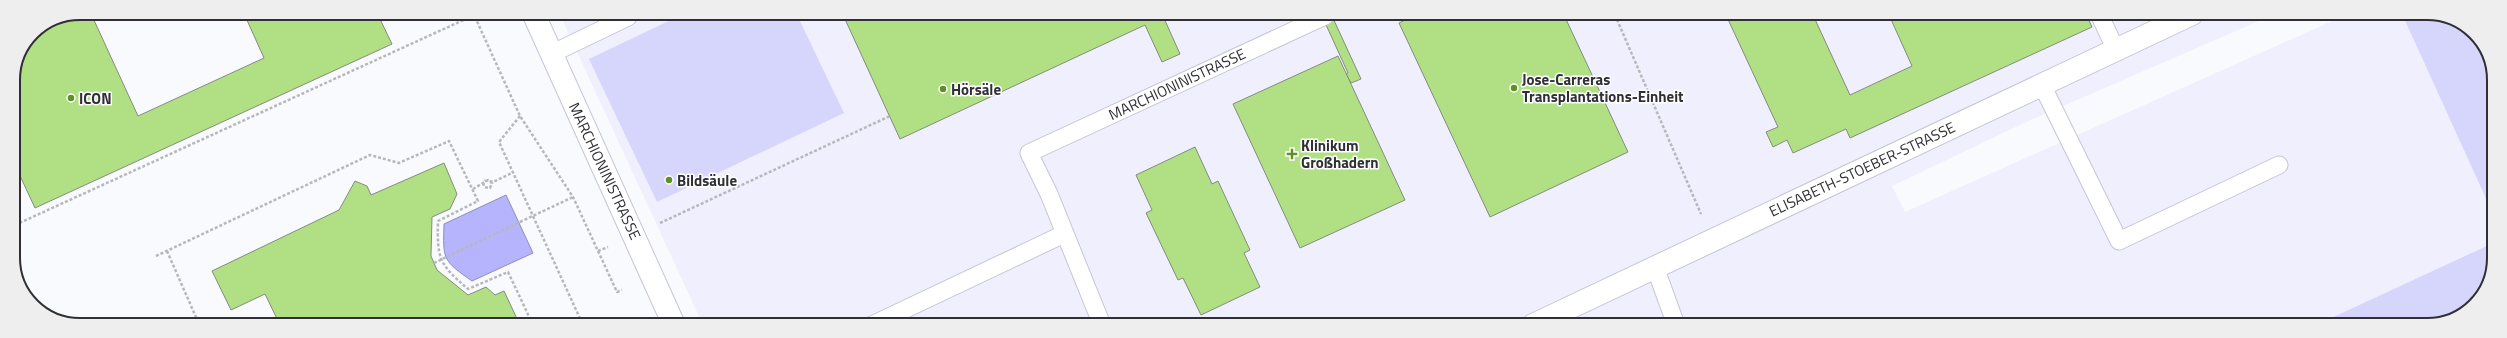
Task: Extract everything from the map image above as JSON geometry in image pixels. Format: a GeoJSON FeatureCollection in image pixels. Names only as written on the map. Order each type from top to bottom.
{"type":"FeatureCollection","features":[{"type":"Feature","properties":{"kind":"street","name":"MARCHIONINISTRASSE"},"geometry":{"type":"LineString","coordinates":[[536,20],[671,318]]}},
{"type":"Feature","properties":{"kind":"street","name":"ELISABETH-STOEBER-STRASSE"},"geometry":{"type":"LineString","coordinates":[[1548,318],[2179,20]]}},
{"type":"Feature","properties":{"kind":"lane"},"geometry":{"type":"LineString","coordinates":[[551,54],[622,20]]}},
{"type":"Feature","properties":{"kind":"lane","name":"MARCHIONINISTRASSE"},"geometry":{"type":"LineString","coordinates":[[1064,234],[1049,194],[1029,153],[1316,20]]}},
{"type":"Feature","properties":{"kind":"lane"},"geometry":{"type":"LineString","coordinates":[[2102,20],[2116,50]]}},
{"type":"Feature","properties":{"kind":"lane"},"geometry":{"type":"LineString","coordinates":[[2042,85],[2119,241],[2279,165]]}},
{"type":"Feature","properties":{"kind":"lane"},"geometry":{"type":"LineString","coordinates":[[887,318],[1064,234],[1099,318]]}},
{"type":"Feature","properties":{"kind":"lane"},"geometry":{"type":"LineString","coordinates":[[1655,267],[1673,318]]}},
{"type":"Feature","properties":{"kind":"path"},"geometry":{"type":"LineString","coordinates":[[20,223],[463,20]]}},
{"type":"Feature","properties":{"kind":"path"},"geometry":{"type":"LineString","coordinates":[[434,262],[573,197],[520,116],[477,20]]}},
{"type":"Feature","properties":{"kind":"path"},"geometry":{"type":"LineString","coordinates":[[1616,20],[1712,240]]}},
{"type":"Feature","properties":{"kind":"path"},"geometry":{"type":"LineString","coordinates":[[520,116],[499,142],[580,318]]}},
{"type":"Feature","properties":{"kind":"path"},"geometry":{"type":"LineString","coordinates":[[634,235],[890,116]]}},
{"type":"Feature","properties":{"kind":"path"},"geometry":{"type":"LineString","coordinates":[[156,256],[370,155],[399,163],[449,141],[478,201],[438,220],[438,251],[447,271],[468,289],[508,272],[530,318]]}},
{"type":"Feature","properties":{"kind":"path"},"geometry":{"type":"LineString","coordinates":[[473,189],[488,180],[493,182],[512,172]]}},
{"type":"Feature","properties":{"kind":"path"},"geometry":{"type":"LineString","coordinates":[[167,251],[196,318]]}},
{"type":"Feature","properties":{"kind":"path"},"geometry":{"type":"LineString","coordinates":[[598,251],[617,292],[622,290]]}},
{"type":"Feature","properties":{"kind":"shaded area","name":"Klinikum Großhadern"},"geometry":{"type":"Polygon","coordinates":[[[562,20],[2261,20],[2026,122],[1892,186],[1905,212],[2335,20],[2405,20],[2487,201],[2487,246],[2331,318],[700,318],[562,20]]]}},
{"type":"Feature","properties":{"kind":"shaded area"},"geometry":{"type":"Polygon","coordinates":[[[671,20],[799,20],[844,113],[657,202],[589,59],[671,20]]]}},
{"type":"Feature","properties":{"kind":"shaded area"},"geometry":{"type":"Polygon","coordinates":[[[2405,20],[2427,20],[2447,23],[2454,26],[2461,30],[2475,43],[2484,60],[2487,80],[2487,201],[2405,20]]]}},
{"type":"Feature","properties":{"kind":"shaded area"},"geometry":{"type":"Polygon","coordinates":[[[2487,246],[2484,278],[2475,295],[2467,303],[2447,315],[2427,318],[2331,318],[2487,246]]]}},
{"type":"Feature","properties":{"kind":"water"},"geometry":{"type":"Polygon","coordinates":[[[506,195],[533,253],[472,281],[455,268],[446,258],[444,245],[444,224],[506,195]]]}},
{"type":"Feature","properties":{"kind":"building","name":"ICON"},"geometry":{"type":"Polygon","coordinates":[[[94,20],[138,116],[264,58],[247,20],[380,20],[392,44],[35,208],[20,176],[20,80],[21,68],[30,46],[37,37],[46,30],[68,21],[94,20]]]}},
{"type":"Feature","properties":{"kind":"building","name":"Hörsäle"},"geometry":{"type":"Polygon","coordinates":[[[845,20],[1165,20],[1180,54],[1162,62],[1145,25],[900,139],[845,20]]]}},
{"type":"Feature","properties":{"kind":"building"},"geometry":{"type":"Polygon","coordinates":[[[1324,20],[1334,20],[1361,79],[1351,83],[1346,74],[1348,73],[1324,20]]]}},
{"type":"Feature","properties":{"kind":"building","name":"Jose-Carreras Transplantations-Einheit"},"geometry":{"type":"Polygon","coordinates":[[[1405,20],[1566,20],[1628,152],[1490,217],[1399,23],[1405,20]]]}},
{"type":"Feature","properties":{"kind":"building"},"geometry":{"type":"Polygon","coordinates":[[[1728,20],[1815,20],[1850,95],[1912,66],[1891,20],[2089,20],[2092,27],[1850,138],[1846,129],[1793,153],[1787,140],[1773,147],[1766,132],[1778,127],[1728,20]]]}},
{"type":"Feature","properties":{"kind":"building"},"geometry":{"type":"Polygon","coordinates":[[[1338,56],[1405,200],[1300,248],[1233,104],[1338,56]]]}},
{"type":"Feature","properties":{"kind":"building"},"geometry":{"type":"Polygon","coordinates":[[[1195,147],[1212,184],[1218,181],[1250,250],[1244,253],[1260,287],[1201,315],[1183,278],[1178,280],[1146,213],[1152,210],[1136,175],[1195,147]]]}},
{"type":"Feature","properties":{"kind":"building"},"geometry":{"type":"Polygon","coordinates":[[[444,163],[457,194],[450,209],[432,217],[431,256],[437,270],[468,295],[486,287],[495,295],[504,291],[517,318],[277,318],[265,294],[231,310],[212,271],[339,210],[355,181],[367,186],[371,195],[444,163]]]}},
{"type":"Feature","properties":{"kind":"place","name":"Jose-Carreras Transplantations-Einheit"},"geometry":{"type":"Point","coordinates":[1514,88]}},
{"type":"Feature","properties":{"kind":"place","name":"Hörsäle"},"geometry":{"type":"Point","coordinates":[943,89]}},
{"type":"Feature","properties":{"kind":"place","name":"ICON"},"geometry":{"type":"Point","coordinates":[71,98]}},
{"type":"Feature","properties":{"kind":"place","name":"Klinikum Großhadern"},"geometry":{"type":"Point","coordinates":[1292,154]}},
{"type":"Feature","properties":{"kind":"place","name":"Bildsäule"},"geometry":{"type":"Point","coordinates":[669,180]}}]}
